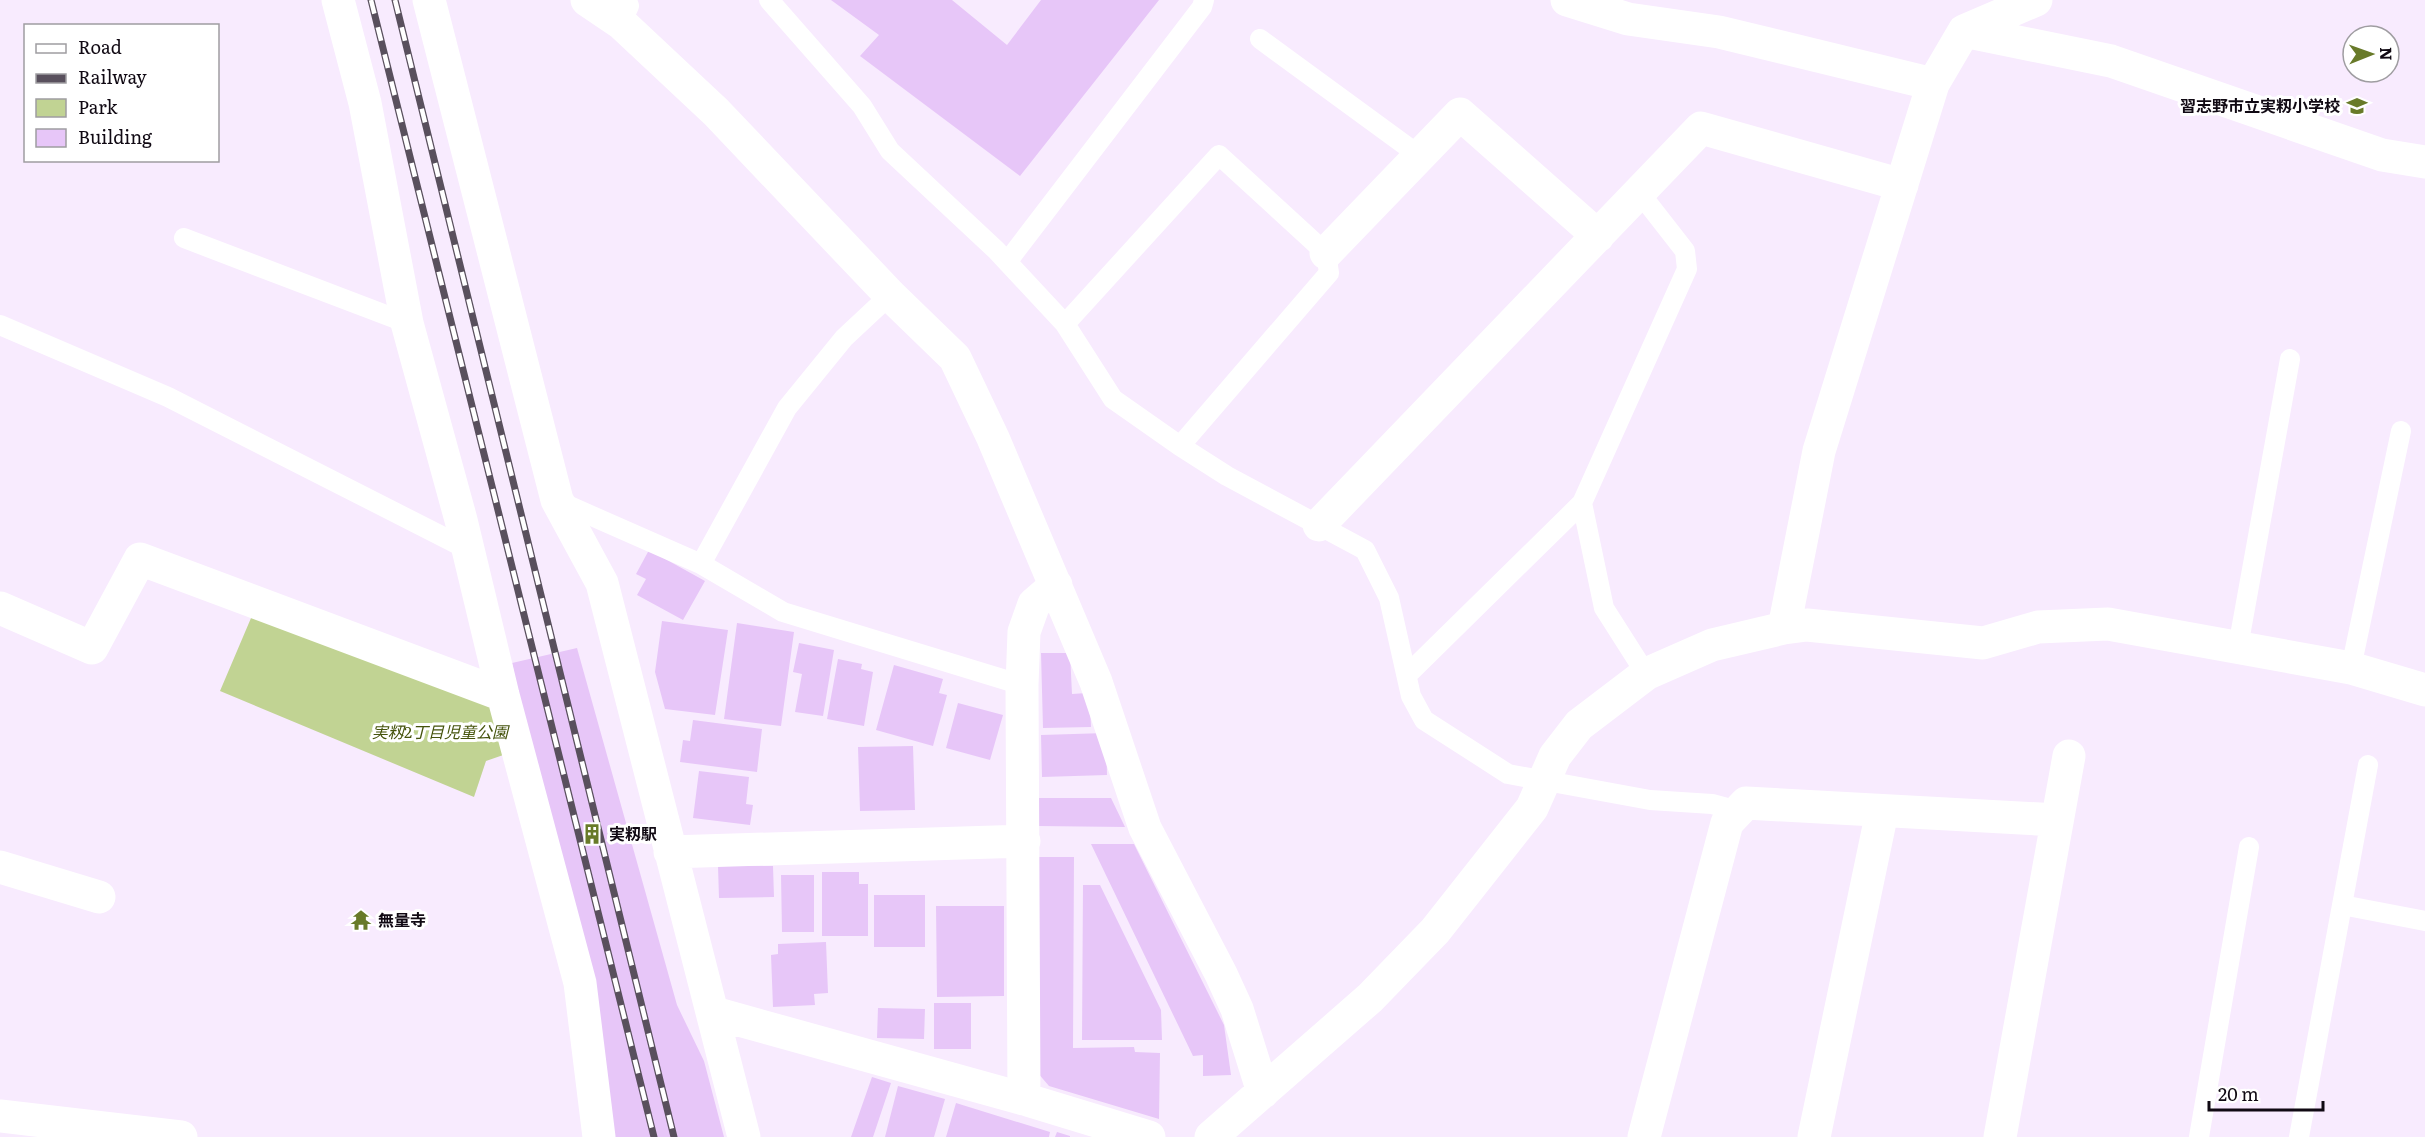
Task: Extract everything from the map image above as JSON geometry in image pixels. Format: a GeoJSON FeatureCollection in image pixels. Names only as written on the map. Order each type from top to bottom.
{"type":"FeatureCollection","features":[{"type":"Feature","properties":{"kind":"street"},"geometry":{"type":"LineString","coordinates":[[338,0],[365,103],[407,323],[467,549],[502,695],[580,983],[599,1137]]}},
{"type":"Feature","properties":{"kind":"street"},"geometry":{"type":"LineString","coordinates":[[429,0],[557,500],[602,583],[744,1137]]}},
{"type":"Feature","properties":{"kind":"street"},"geometry":{"type":"LineString","coordinates":[[587,0],[624,12],[890,295],[955,358],[993,438],[1103,700],[1145,828],[1237,1009],[1263,1092]]}},
{"type":"Feature","properties":{"kind":"street"},"geometry":{"type":"LineString","coordinates":[[1567,0],[1628,19],[1719,33],[1933,84]]}},
{"type":"Feature","properties":{"kind":"street"},"geometry":{"type":"LineString","coordinates":[[1784,628],[1820,451],[1933,84],[1964,31],[2036,0]]}},
{"type":"Feature","properties":{"kind":"street"},"geometry":{"type":"LineString","coordinates":[[1964,31],[2111,61],[2382,154],[2425,162]]}},
{"type":"Feature","properties":{"kind":"street"},"geometry":{"type":"LineString","coordinates":[[1326,253],[1460,114],[1598,236]]}},
{"type":"Feature","properties":{"kind":"street"},"geometry":{"type":"LineString","coordinates":[[1319,525],[1701,128],[1902,185]]}},
{"type":"Feature","properties":{"kind":"street"},"geometry":{"type":"LineString","coordinates":[[0,608],[92,648],[140,559],[502,695]]}},
{"type":"Feature","properties":{"kind":"street"},"geometry":{"type":"LineString","coordinates":[[1024,1099],[1022,686],[1024,632],[1034,604],[1056,585]]}},
{"type":"Feature","properties":{"kind":"street"},"geometry":{"type":"LineString","coordinates":[[1211,1137],[1371,998],[1435,931],[1532,808],[1555,756],[1579,725],[1646,674],[1712,645],[1784,628],[1807,625],[1983,643],[2038,627],[2108,624],[2351,668],[2425,690]]}},
{"type":"Feature","properties":{"kind":"street"},"geometry":{"type":"LineString","coordinates":[[2000,1137],[2069,756]]}},
{"type":"Feature","properties":{"kind":"street"},"geometry":{"type":"LineString","coordinates":[[1644,1137],[1727,823],[1746,803],[2057,820]]}},
{"type":"Feature","properties":{"kind":"street"},"geometry":{"type":"LineString","coordinates":[[1814,1137],[1882,812]]}},
{"type":"Feature","properties":{"kind":"street"},"geometry":{"type":"LineString","coordinates":[[670,852],[1024,841]]}},
{"type":"Feature","properties":{"kind":"street"},"geometry":{"type":"LineString","coordinates":[[0,867],[99,897]]}},
{"type":"Feature","properties":{"kind":"street"},"geometry":{"type":"LineString","coordinates":[[714,1013],[1024,1099],[1149,1137]]}},
{"type":"Feature","properties":{"kind":"street"},"geometry":{"type":"LineString","coordinates":[[0,1116],[182,1137]]}},
{"type":"Feature","properties":{"kind":"lane"},"geometry":{"type":"LineString","coordinates":[[769,0],[862,106],[890,151],[1007,262],[1065,324],[1113,399],[1227,476],[1365,550],[1389,598],[1411,696],[1424,720],[1508,774],[1650,800],[1712,804],[1738,811]]}},
{"type":"Feature","properties":{"kind":"lane"},"geometry":{"type":"LineString","coordinates":[[1007,262],[1202,8],[1204,0]]}},
{"type":"Feature","properties":{"kind":"lane"},"geometry":{"type":"LineString","coordinates":[[1260,39],[1420,156]]}},
{"type":"Feature","properties":{"kind":"lane"},"geometry":{"type":"LineString","coordinates":[[1065,324],[1218,155],[1326,253],[1329,273],[1180,446]]}},
{"type":"Feature","properties":{"kind":"lane"},"geometry":{"type":"LineString","coordinates":[[1407,675],[1582,503],[1687,269],[1685,251],[1639,192]]}},
{"type":"Feature","properties":{"kind":"lane"},"geometry":{"type":"LineString","coordinates":[[184,238],[407,323]]}},
{"type":"Feature","properties":{"kind":"lane"},"geometry":{"type":"LineString","coordinates":[[701,564],[787,408],[843,338],[890,295]]}},
{"type":"Feature","properties":{"kind":"lane"},"geometry":{"type":"LineString","coordinates":[[0,325],[168,397],[467,549]]}},
{"type":"Feature","properties":{"kind":"lane"},"geometry":{"type":"LineString","coordinates":[[2238,647],[2290,359]]}},
{"type":"Feature","properties":{"kind":"lane"},"geometry":{"type":"LineString","coordinates":[[2351,668],[2401,431]]}},
{"type":"Feature","properties":{"kind":"lane"},"geometry":{"type":"LineString","coordinates":[[557,500],[701,564],[783,612],[1022,686]]}},
{"type":"Feature","properties":{"kind":"lane"},"geometry":{"type":"LineString","coordinates":[[1582,503],[1604,608],[1646,674]]}},
{"type":"Feature","properties":{"kind":"lane"},"geometry":{"type":"LineString","coordinates":[[2300,1137],[2368,765]]}},
{"type":"Feature","properties":{"kind":"lane"},"geometry":{"type":"LineString","coordinates":[[2199,1137],[2250,847]]}},
{"type":"Feature","properties":{"kind":"lane"},"geometry":{"type":"LineString","coordinates":[[2342,905],[2425,921]]}},
{"type":"Feature","properties":{"kind":"green space","name":"実籾2丁目児童公園"},"geometry":{"type":"Polygon","coordinates":[[[254,611],[495,703],[509,753],[486,761],[474,797],[220,691],[254,611]]]}},
{"type":"Feature","properties":{"kind":"building"},"geometry":{"type":"Polygon","coordinates":[[[831,0],[952,0],[1007,45],[1041,0],[1159,0],[1020,176],[860,56],[879,35],[831,0]]]}},
{"type":"Feature","properties":{"kind":"building"},"geometry":{"type":"Polygon","coordinates":[[[649,550],[705,581],[683,620],[637,595],[646,579],[636,574],[649,550]]]}},
{"type":"Feature","properties":{"kind":"building"},"geometry":{"type":"Polygon","coordinates":[[[662,621],[728,630],[715,715],[665,709],[655,672],[662,621]]]}},
{"type":"Feature","properties":{"kind":"building"},"geometry":{"type":"Polygon","coordinates":[[[737,623],[794,632],[781,726],[724,719],[737,623]]]}},
{"type":"Feature","properties":{"kind":"building"},"geometry":{"type":"Polygon","coordinates":[[[799,643],[834,650],[823,716],[795,712],[802,674],[793,672],[799,643]]]}},
{"type":"Feature","properties":{"kind":"building","name":"実籾駅"},"geometry":{"type":"Polygon","coordinates":[[[577,648],[677,1005],[704,1061],[724,1137],[609,1137],[512,663],[577,648]]]}},
{"type":"Feature","properties":{"kind":"building"},"geometry":{"type":"Polygon","coordinates":[[[1041,653],[1070,653],[1072,694],[1087,693],[1091,727],[1043,728],[1041,653]]]}},
{"type":"Feature","properties":{"kind":"building"},"geometry":{"type":"Polygon","coordinates":[[[838,659],[862,664],[861,669],[873,672],[864,726],[827,719],[838,659]]]}},
{"type":"Feature","properties":{"kind":"building"},"geometry":{"type":"Polygon","coordinates":[[[894,665],[943,679],[939,693],[947,695],[933,746],[876,730],[894,665]]]}},
{"type":"Feature","properties":{"kind":"building"},"geometry":{"type":"Polygon","coordinates":[[[958,703],[1003,715],[990,760],[946,748],[958,703]]]}},
{"type":"Feature","properties":{"kind":"building"},"geometry":{"type":"Polygon","coordinates":[[[693,720],[762,729],[757,772],[680,762],[683,740],[690,741],[693,720]]]}},
{"type":"Feature","properties":{"kind":"building"},"geometry":{"type":"Polygon","coordinates":[[[1106,733],[1107,775],[1042,777],[1041,735],[1106,733]]]}},
{"type":"Feature","properties":{"kind":"building"},"geometry":{"type":"Polygon","coordinates":[[[913,746],[915,810],[860,811],[858,747],[913,746]]]}},
{"type":"Feature","properties":{"kind":"building"},"geometry":{"type":"Polygon","coordinates":[[[699,771],[749,777],[746,804],[753,805],[750,825],[693,818],[699,771]]]}},
{"type":"Feature","properties":{"kind":"building"},"geometry":{"type":"Polygon","coordinates":[[[1037,798],[1111,798],[1125,827],[1038,826],[1037,798]]]}},
{"type":"Feature","properties":{"kind":"building"},"geometry":{"type":"Polygon","coordinates":[[[1091,844],[1134,844],[1224,1025],[1231,1075],[1203,1076],[1203,1055],[1193,1056],[1091,844]]]}},
{"type":"Feature","properties":{"kind":"building"},"geometry":{"type":"Polygon","coordinates":[[[1037,857],[1074,857],[1073,1048],[1134,1047],[1135,1052],[1160,1053],[1159,1119],[1049,1086],[1037,1072],[1037,857]]]}},
{"type":"Feature","properties":{"kind":"building"},"geometry":{"type":"Polygon","coordinates":[[[718,866],[773,866],[774,897],[719,898],[718,866]]]}},
{"type":"Feature","properties":{"kind":"building"},"geometry":{"type":"Polygon","coordinates":[[[822,872],[859,872],[859,884],[868,884],[868,936],[822,936],[822,872]]]}},
{"type":"Feature","properties":{"kind":"building"},"geometry":{"type":"Polygon","coordinates":[[[781,875],[814,875],[814,932],[782,932],[781,875]]]}},
{"type":"Feature","properties":{"kind":"building"},"geometry":{"type":"Polygon","coordinates":[[[1083,885],[1100,885],[1161,1010],[1162,1040],[1082,1040],[1083,885]]]}},
{"type":"Feature","properties":{"kind":"building"},"geometry":{"type":"Polygon","coordinates":[[[874,895],[925,895],[925,947],[874,947],[874,895]]]}},
{"type":"Feature","properties":{"kind":"building"},"geometry":{"type":"Polygon","coordinates":[[[936,906],[1004,906],[1004,996],[937,997],[936,906]]]}},
{"type":"Feature","properties":{"kind":"building"},"geometry":{"type":"Polygon","coordinates":[[[826,942],[828,993],[814,994],[815,1005],[773,1007],[771,955],[778,954],[778,944],[826,942]]]}},
{"type":"Feature","properties":{"kind":"building"},"geometry":{"type":"Polygon","coordinates":[[[934,1003],[971,1003],[971,1049],[934,1049],[934,1003]]]}},
{"type":"Feature","properties":{"kind":"building"},"geometry":{"type":"Polygon","coordinates":[[[878,1008],[925,1009],[924,1039],[877,1038],[878,1008]]]}},
{"type":"Feature","properties":{"kind":"building"},"geometry":{"type":"Polygon","coordinates":[[[872,1077],[891,1083],[873,1137],[851,1137],[872,1077]]]}},
{"type":"Feature","properties":{"kind":"building"},"geometry":{"type":"Polygon","coordinates":[[[898,1086],[945,1099],[934,1137],[885,1137],[898,1086]]]}},
{"type":"Feature","properties":{"kind":"building"},"geometry":{"type":"Polygon","coordinates":[[[956,1103],[1050,1132],[1049,1137],[946,1137],[956,1103]]]}},
{"type":"Feature","properties":{"kind":"building"},"geometry":{"type":"Polygon","coordinates":[[[1057,1132],[1070,1136],[1070,1137],[1055,1137],[1057,1132]]]}},
{"type":"Feature","properties":{"kind":"railway"},"geometry":{"type":"LineString","coordinates":[[371,0],[654,1137]]}},
{"type":"Feature","properties":{"kind":"railway"},"geometry":{"type":"LineString","coordinates":[[395,0],[674,1137]]}},
{"type":"Feature","properties":{"kind":"place","name":"習志野市立実籾小学校"},"geometry":{"type":"Point","coordinates":[2357,106]}},
{"type":"Feature","properties":{"kind":"place","name":"実籾駅"},"geometry":{"type":"Point","coordinates":[592,834]}},
{"type":"Feature","properties":{"kind":"place","name":"無量寺"},"geometry":{"type":"Point","coordinates":[361,920]}}]}
